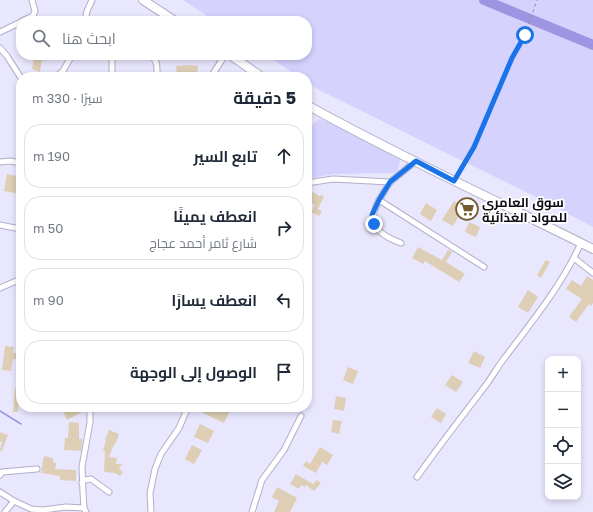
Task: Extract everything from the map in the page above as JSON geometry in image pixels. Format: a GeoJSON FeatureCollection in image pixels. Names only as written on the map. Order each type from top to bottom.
{"type":"FeatureCollection","features":[{"type":"Feature","properties":{"kind":"main road"},"geometry":{"type":"LineString","coordinates":[[143,0],[167,16]]}},
{"type":"Feature","properties":{"kind":"main road"},"geometry":{"type":"LineString","coordinates":[[237,60],[255,72]]}},
{"type":"Feature","properties":{"kind":"main road"},"geometry":{"type":"LineString","coordinates":[[312,108],[454,181],[498,201],[593,250]]}},
{"type":"Feature","properties":{"kind":"street"},"geometry":{"type":"LineString","coordinates":[[32,0],[35,11],[33,16]]}},
{"type":"Feature","properties":{"kind":"street"},"geometry":{"type":"LineString","coordinates":[[86,16],[92,0]]}},
{"type":"Feature","properties":{"kind":"street"},"geometry":{"type":"LineString","coordinates":[[0,32],[16,24]]}},
{"type":"Feature","properties":{"kind":"street"},"geometry":{"type":"LineString","coordinates":[[0,48],[8,56],[17,72]]}},
{"type":"Feature","properties":{"kind":"street"},"geometry":{"type":"LineString","coordinates":[[61,72],[69,60]]}},
{"type":"Feature","properties":{"kind":"street"},"geometry":{"type":"LineString","coordinates":[[112,60],[112,72]]}},
{"type":"Feature","properties":{"kind":"street"},"geometry":{"type":"LineString","coordinates":[[155,60],[158,65],[157,72]]}},
{"type":"Feature","properties":{"kind":"street"},"geometry":{"type":"LineString","coordinates":[[214,72],[222,60]]}},
{"type":"Feature","properties":{"kind":"street"},"geometry":{"type":"LineString","coordinates":[[401,243],[380,233],[374,224],[372,215],[390,182],[416,161]]}},
{"type":"Feature","properties":{"kind":"street"},"geometry":{"type":"LineString","coordinates":[[0,162],[16,162]]}},
{"type":"Feature","properties":{"kind":"street"},"geometry":{"type":"LineString","coordinates":[[312,182],[333,179],[390,182]]}},
{"type":"Feature","properties":{"kind":"street"},"geometry":{"type":"LineString","coordinates":[[379,200],[484,267]]}},
{"type":"Feature","properties":{"kind":"street"},"geometry":{"type":"LineString","coordinates":[[0,226],[16,228]]}},
{"type":"Feature","properties":{"kind":"street"},"geometry":{"type":"LineString","coordinates":[[417,477],[503,360],[518,342],[559,283],[581,243]]}},
{"type":"Feature","properties":{"kind":"street"},"geometry":{"type":"LineString","coordinates":[[574,258],[593,273]]}},
{"type":"Feature","properties":{"kind":"street"},"geometry":{"type":"LineString","coordinates":[[0,288],[16,281]]}},
{"type":"Feature","properties":{"kind":"street"},"geometry":{"type":"LineString","coordinates":[[1,491],[14,501],[31,509],[43,510],[66,507],[85,510],[82,467],[90,422],[90,412]]}},
{"type":"Feature","properties":{"kind":"street"},"geometry":{"type":"LineString","coordinates":[[150,512],[151,486],[155,469],[161,454],[179,428],[186,412]]}},
{"type":"Feature","properties":{"kind":"street"},"geometry":{"type":"LineString","coordinates":[[252,512],[262,480],[280,455],[301,416]]}},
{"type":"Feature","properties":{"kind":"street"},"geometry":{"type":"LineString","coordinates":[[0,475],[2,472],[37,469]]}},
{"type":"Feature","properties":{"kind":"street"},"geometry":{"type":"LineString","coordinates":[[82,483],[84,480],[91,479],[109,492]]}},
{"type":"Feature","properties":{"kind":"street"},"geometry":{"type":"LineString","coordinates":[[5,512],[14,501]]}},
{"type":"Feature","properties":{"kind":"path"},"geometry":{"type":"LineString","coordinates":[[454,181],[474,147],[512,58],[525,35],[537,0]]}},
{"type":"Feature","properties":{"kind":"shaded area"},"geometry":{"type":"Polygon","coordinates":[[[183,0],[593,0],[593,227],[540,199],[319,90],[312,85],[312,72],[292,72],[274,60],[312,60],[312,16],[207,16],[183,0]]]}},
{"type":"Feature","properties":{"kind":"shaded area"},"geometry":{"type":"Polygon","coordinates":[[[319,119],[364,136],[401,157],[397,173],[333,174],[312,178],[312,125],[319,119]]]}},
{"type":"Feature","properties":{"kind":"building"},"geometry":{"type":"Polygon","coordinates":[[[34,60],[42,60],[40,72],[32,69],[34,60]]]}},
{"type":"Feature","properties":{"kind":"building"},"geometry":{"type":"Polygon","coordinates":[[[176,66],[198,66],[197,72],[177,72],[176,66]]]}},
{"type":"Feature","properties":{"kind":"building"},"geometry":{"type":"Polygon","coordinates":[[[7,174],[16,176],[16,193],[4,191],[7,174]]]}},
{"type":"Feature","properties":{"kind":"building"},"geometry":{"type":"Polygon","coordinates":[[[312,192],[320,196],[324,196],[318,209],[322,211],[319,216],[312,212],[315,205],[312,204],[312,192]]]}},
{"type":"Feature","properties":{"kind":"building"},"geometry":{"type":"Polygon","coordinates":[[[454,201],[470,210],[466,218],[460,214],[453,226],[442,220],[454,201]]]}},
{"type":"Feature","properties":{"kind":"building"},"geometry":{"type":"Polygon","coordinates":[[[426,203],[437,210],[431,221],[420,214],[426,203]]]}},
{"type":"Feature","properties":{"kind":"building"},"geometry":{"type":"Polygon","coordinates":[[[469,222],[480,227],[476,237],[465,232],[469,222]]]}},
{"type":"Feature","properties":{"kind":"building"},"geometry":{"type":"Polygon","coordinates":[[[418,247],[442,260],[448,250],[452,252],[446,262],[465,274],[459,282],[425,261],[423,264],[412,258],[418,247]]]}},
{"type":"Feature","properties":{"kind":"building"},"geometry":{"type":"Polygon","coordinates":[[[546,260],[550,262],[541,278],[537,275],[546,260]]]}},
{"type":"Feature","properties":{"kind":"building"},"geometry":{"type":"Polygon","coordinates":[[[587,276],[593,280],[593,303],[591,306],[589,304],[576,322],[569,317],[582,299],[566,289],[572,280],[581,286],[587,276]]]}},
{"type":"Feature","properties":{"kind":"building"},"geometry":{"type":"Polygon","coordinates":[[[528,290],[538,297],[528,313],[518,307],[528,290]]]}},
{"type":"Feature","properties":{"kind":"building"},"geometry":{"type":"Polygon","coordinates":[[[5,346],[14,347],[13,353],[16,353],[16,360],[13,359],[11,371],[2,370],[5,346]]]}},
{"type":"Feature","properties":{"kind":"building"},"geometry":{"type":"Polygon","coordinates":[[[474,351],[485,357],[480,368],[468,363],[474,351]]]}},
{"type":"Feature","properties":{"kind":"building"},"geometry":{"type":"Polygon","coordinates":[[[348,367],[358,371],[353,384],[343,380],[348,367]]]}},
{"type":"Feature","properties":{"kind":"building"},"geometry":{"type":"Polygon","coordinates":[[[452,375],[463,382],[456,392],[445,385],[452,375]]]}},
{"type":"Feature","properties":{"kind":"building"},"geometry":{"type":"Polygon","coordinates":[[[15,388],[16,412],[13,412],[15,388]]]}},
{"type":"Feature","properties":{"kind":"building"},"geometry":{"type":"Polygon","coordinates":[[[336,396],[346,398],[344,411],[334,409],[336,396]]]}},
{"type":"Feature","properties":{"kind":"building"},"geometry":{"type":"Polygon","coordinates":[[[437,408],[446,414],[441,423],[431,417],[437,408]]]}},
{"type":"Feature","properties":{"kind":"building"},"geometry":{"type":"Polygon","coordinates":[[[63,412],[82,412],[67,420],[63,412]]]}},
{"type":"Feature","properties":{"kind":"building"},"geometry":{"type":"Polygon","coordinates":[[[204,412],[230,412],[224,423],[204,412]]]}},
{"type":"Feature","properties":{"kind":"building"},"geometry":{"type":"Polygon","coordinates":[[[333,420],[342,421],[339,434],[331,432],[333,420]]]}},
{"type":"Feature","properties":{"kind":"building"},"geometry":{"type":"Polygon","coordinates":[[[69,422],[79,423],[79,439],[82,439],[81,451],[64,450],[65,438],[68,438],[69,422]]]}},
{"type":"Feature","properties":{"kind":"building"},"geometry":{"type":"Polygon","coordinates":[[[200,424],[214,431],[208,443],[194,437],[200,424]]]}},
{"type":"Feature","properties":{"kind":"building"},"geometry":{"type":"Polygon","coordinates":[[[109,430],[119,434],[109,457],[117,458],[116,464],[122,464],[119,469],[123,472],[120,476],[115,473],[104,472],[105,451],[103,450],[109,430]]]}},
{"type":"Feature","properties":{"kind":"building"},"geometry":{"type":"Polygon","coordinates":[[[0,432],[8,435],[2,451],[0,451],[2,442],[0,441],[0,432]]]}},
{"type":"Feature","properties":{"kind":"building"},"geometry":{"type":"Polygon","coordinates":[[[192,445],[202,450],[194,464],[185,459],[192,445]]]}},
{"type":"Feature","properties":{"kind":"building"},"geometry":{"type":"Polygon","coordinates":[[[320,447],[333,455],[327,465],[322,462],[316,473],[303,466],[306,461],[310,464],[320,447]]]}},
{"type":"Feature","properties":{"kind":"building"},"geometry":{"type":"Polygon","coordinates":[[[44,456],[53,458],[53,462],[56,463],[55,469],[76,470],[76,481],[60,480],[60,476],[41,473],[44,456]]]}},
{"type":"Feature","properties":{"kind":"building"},"geometry":{"type":"Polygon","coordinates":[[[296,474],[313,484],[317,480],[321,483],[314,491],[306,485],[305,487],[301,485],[299,489],[290,484],[296,474]]]}},
{"type":"Feature","properties":{"kind":"building"},"geometry":{"type":"Polygon","coordinates":[[[277,487],[297,498],[290,512],[274,512],[279,501],[272,497],[277,487]]]}},
{"type":"Feature","properties":{"kind":"waterway"},"geometry":{"type":"LineString","coordinates":[[484,0],[593,45]]}},
{"type":"Feature","properties":{"kind":"waterway"},"geometry":{"type":"LineString","coordinates":[[0,411],[21,424]]}},
{"type":"Feature","properties":{"kind":"place","name":"سوق العامري للمواد الغذائية"},"geometry":{"type":"Point","coordinates":[467,209]}},
{"type":"Feature","properties":{"kind":"route"},"geometry":{"type":"LineString","coordinates":[[374,224],[372,215],[390,182],[416,161],[454,181],[474,147],[512,58],[525,35]]}}]}
